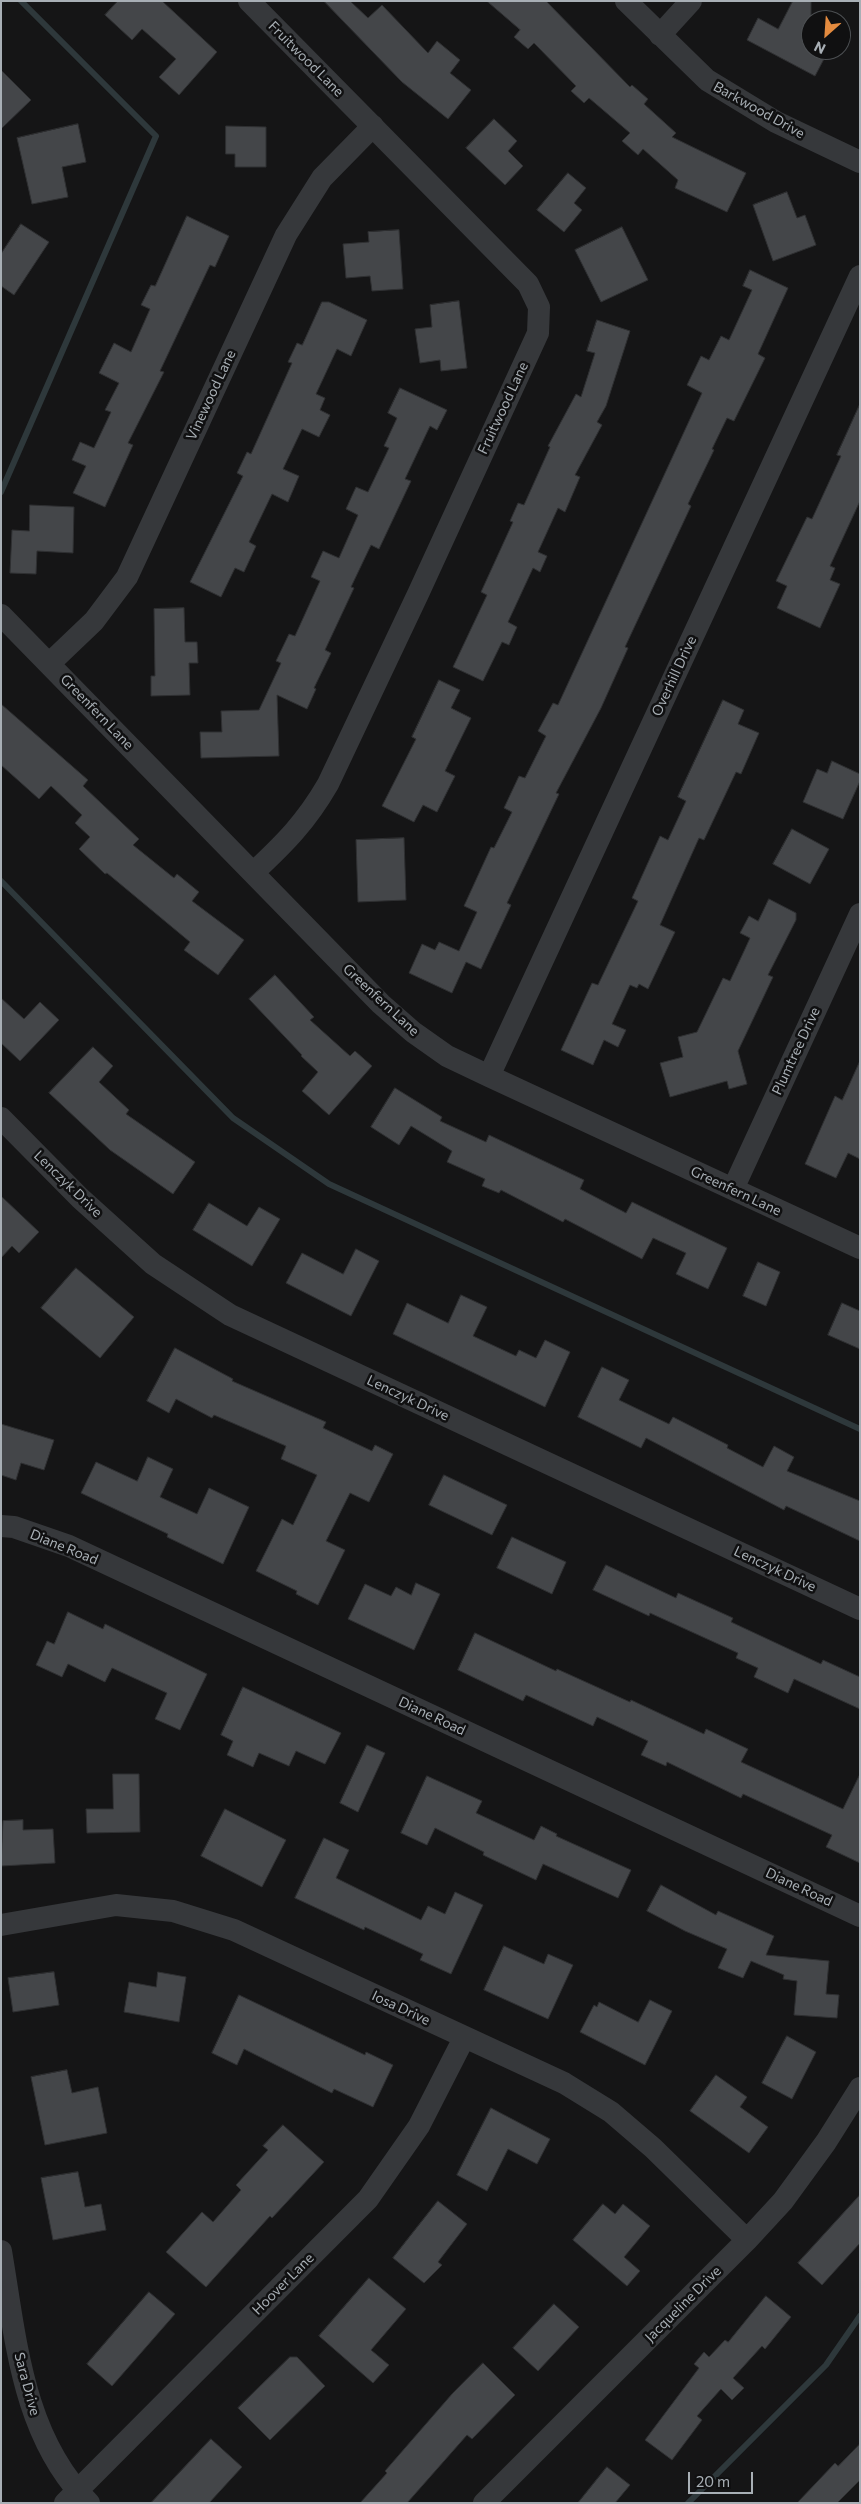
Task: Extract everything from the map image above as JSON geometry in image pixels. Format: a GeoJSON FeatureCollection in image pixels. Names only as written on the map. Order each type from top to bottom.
{"type":"FeatureCollection","features":[{"type":"Feature","properties":{"kind":"street","name":"Fruitwood Lane"},"geometry":{"type":"LineString","coordinates":[[249,1],[528,284],[539,308],[538,333],[328,784],[313,810],[295,833],[254,872]]}},
{"type":"Feature","properties":{"kind":"street","name":"Barkwood Drive"},"geometry":{"type":"LineString","coordinates":[[626,1],[707,80],[740,102],[776,122],[860,162]]}},
{"type":"Feature","properties":{"kind":"street"},"geometry":{"type":"LineString","coordinates":[[660,35],[690,1]]}},
{"type":"Feature","properties":{"kind":"street","name":"Vinewood Lane"},"geometry":{"type":"LineString","coordinates":[[50,663],[94,621],[127,577],[286,235],[322,178],[372,126]]}},
{"type":"Feature","properties":{"kind":"street","name":"Overhill Drive"},"geometry":{"type":"LineString","coordinates":[[489,1076],[860,276]]}},
{"type":"Feature","properties":{"kind":"street","name":"Greenfern Lane"},"geometry":{"type":"LineString","coordinates":[[1,615],[50,663],[381,1004],[413,1032],[447,1056],[860,1248]]}},
{"type":"Feature","properties":{"kind":"street","name":"Plumtree Drive"},"geometry":{"type":"LineString","coordinates":[[733,1189],[860,914]]}},
{"type":"Feature","properties":{"kind":"street","name":"Lenczyk Drive"},"geometry":{"type":"LineString","coordinates":[[1,1118],[80,1198],[153,1264],[230,1314],[860,1609]]}},
{"type":"Feature","properties":{"kind":"street","name":"Diane Road"},"geometry":{"type":"LineString","coordinates":[[1,1526],[14,1527],[69,1546],[860,1916]]}},
{"type":"Feature","properties":{"kind":"street","name":"Iosa Drive"},"geometry":{"type":"LineString","coordinates":[[1,1925],[116,1905],[173,1911],[234,1930],[564,2084],[611,2112],[653,2148],[747,2240]]}},
{"type":"Feature","properties":{"kind":"street","name":"Hoover Lane"},"geometry":{"type":"LineString","coordinates":[[77,2499],[368,2199],[419,2126],[464,2038]]}},
{"type":"Feature","properties":{"kind":"street","name":"Jacqueline Drive"},"geometry":{"type":"LineString","coordinates":[[484,2503],[784,2201],[826,2142],[860,2088]]}},
{"type":"Feature","properties":{"kind":"street","name":"Sara Drive"},"geometry":{"type":"LineString","coordinates":[[1,2251],[23,2380],[42,2437],[77,2499]]}},
{"type":"Feature","properties":{"kind":"building"},"geometry":{"type":"Polygon","coordinates":[[[118,1],[162,1],[217,52],[179,95],[159,77],[176,59],[142,29],[132,40],[105,15],[118,1]]]}},
{"type":"Feature","properties":{"kind":"building"},"geometry":{"type":"Polygon","coordinates":[[[324,1],[350,1],[368,18],[382,5],[428,53],[437,41],[460,60],[450,73],[471,90],[448,119],[402,82],[324,1]]]}},
{"type":"Feature","properties":{"kind":"building"},"geometry":{"type":"Polygon","coordinates":[[[487,1],[546,1],[630,87],[632,85],[648,99],[644,104],[676,133],[672,137],[746,173],[727,212],[675,188],[678,180],[643,149],[638,155],[622,141],[630,133],[589,98],[584,103],[571,91],[576,86],[534,43],[528,49],[514,37],[520,30],[487,1]]]}},
{"type":"Feature","properties":{"kind":"building"},"geometry":{"type":"Polygon","coordinates":[[[793,1],[811,1],[811,10],[801,10],[801,60],[823,60],[815,76],[747,40],[758,18],[778,29],[793,1]]]}},
{"type":"Feature","properties":{"kind":"building"},"geometry":{"type":"Polygon","coordinates":[[[1,70],[31,100],[1,129],[1,70]]]}},
{"type":"Feature","properties":{"kind":"building"},"geometry":{"type":"Polygon","coordinates":[[[494,119],[517,141],[508,151],[523,166],[505,185],[466,148],[494,119]]]}},
{"type":"Feature","properties":{"kind":"building"},"geometry":{"type":"Polygon","coordinates":[[[78,124],[86,162],[62,167],[68,197],[32,204],[17,138],[78,124]]]}},
{"type":"Feature","properties":{"kind":"building"},"geometry":{"type":"Polygon","coordinates":[[[226,126],[266,127],[266,167],[235,167],[235,154],[226,154],[226,126]]]}},
{"type":"Feature","properties":{"kind":"building"},"geometry":{"type":"Polygon","coordinates":[[[568,173],[586,188],[574,203],[582,210],[564,232],[537,210],[568,173]]]}},
{"type":"Feature","properties":{"kind":"building"},"geometry":{"type":"Polygon","coordinates":[[[787,192],[797,218],[805,215],[816,245],[773,261],[753,205],[787,192]]]}},
{"type":"Feature","properties":{"kind":"building"},"geometry":{"type":"Polygon","coordinates":[[[187,216],[229,236],[215,267],[210,265],[160,371],[164,372],[128,443],[133,445],[105,507],[73,493],[86,466],[72,460],[80,442],[94,448],[111,412],[105,410],[119,383],[99,373],[114,343],[131,352],[150,309],[141,305],[151,285],[155,286],[187,216]]]}},
{"type":"Feature","properties":{"kind":"building"},"geometry":{"type":"Polygon","coordinates":[[[21,224],[49,242],[14,295],[1,286],[1,254],[21,224]]]}},
{"type":"Feature","properties":{"kind":"building"},"geometry":{"type":"Polygon","coordinates":[[[622,227],[648,280],[601,302],[575,250],[622,227]]]}},
{"type":"Feature","properties":{"kind":"building"},"geometry":{"type":"Polygon","coordinates":[[[399,230],[403,289],[372,291],[370,276],[346,278],[343,244],[369,242],[368,232],[399,230]]]}},
{"type":"Feature","properties":{"kind":"building"},"geometry":{"type":"Polygon","coordinates":[[[750,270],[788,288],[758,354],[765,358],[734,421],[727,418],[712,449],[714,450],[688,504],[691,506],[625,647],[628,648],[601,708],[556,793],[559,794],[507,903],[511,905],[481,969],[466,962],[452,993],[409,973],[422,944],[435,950],[439,942],[459,951],[477,912],[464,906],[491,847],[494,848],[512,812],[504,808],[519,776],[525,778],[546,736],[538,731],[553,703],[558,705],[702,393],[687,385],[701,356],[709,360],[721,336],[729,340],[752,290],[743,286],[750,270]]]}},
{"type":"Feature","properties":{"kind":"building"},"geometry":{"type":"Polygon","coordinates":[[[459,301],[467,368],[441,371],[440,360],[420,363],[415,329],[432,327],[430,305],[459,301]]]}},
{"type":"Feature","properties":{"kind":"building"},"geometry":{"type":"Polygon","coordinates":[[[322,302],[329,302],[367,320],[351,356],[337,349],[316,394],[325,398],[320,410],[330,415],[319,437],[302,429],[283,469],[299,476],[288,502],[272,494],[249,542],[256,546],[244,572],[235,568],[221,597],[190,582],[243,476],[237,473],[247,452],[251,454],[292,363],[288,362],[297,343],[302,345],[322,302]]]}},
{"type":"Feature","properties":{"kind":"building"},"geometry":{"type":"Polygon","coordinates":[[[597,320],[630,331],[606,406],[597,422],[602,425],[575,475],[580,477],[565,512],[558,508],[538,552],[547,556],[540,572],[533,568],[508,622],[517,627],[509,645],[502,642],[483,681],[453,667],[487,595],[481,592],[513,522],[510,521],[518,503],[524,505],[550,447],[548,446],[576,394],[581,397],[595,353],[587,351],[597,320]]]}},
{"type":"Feature","properties":{"kind":"building"},"geometry":{"type":"Polygon","coordinates":[[[400,388],[447,410],[437,430],[430,426],[405,479],[411,481],[379,549],[371,545],[351,587],[354,588],[325,650],[331,653],[314,688],[316,689],[307,709],[277,695],[279,756],[201,758],[200,732],[222,732],[221,711],[259,710],[281,663],[276,661],[289,634],[295,636],[320,581],[311,577],[323,551],[339,558],[358,515],[346,509],[356,487],[368,492],[389,448],[384,446],[397,418],[388,413],[400,388]]]}},
{"type":"Feature","properties":{"kind":"building"},"geometry":{"type":"Polygon","coordinates":[[[860,404],[860,501],[830,566],[835,568],[830,580],[840,584],[820,628],[777,608],[787,586],[776,581],[807,517],[812,519],[841,456],[837,455],[860,404]]]}},
{"type":"Feature","properties":{"kind":"building"},"geometry":{"type":"Polygon","coordinates":[[[30,505],[74,507],[73,553],[37,551],[36,574],[10,573],[12,530],[29,531],[30,505]]]}},
{"type":"Feature","properties":{"kind":"building"},"geometry":{"type":"Polygon","coordinates":[[[184,608],[185,642],[197,642],[198,663],[189,663],[190,695],[151,696],[151,676],[155,676],[154,609],[184,608]]]}},
{"type":"Feature","properties":{"kind":"building"},"geometry":{"type":"Polygon","coordinates":[[[439,680],[460,690],[451,708],[471,718],[445,771],[455,776],[437,812],[423,805],[414,822],[382,806],[416,739],[412,737],[439,680]]]}},
{"type":"Feature","properties":{"kind":"building"},"geometry":{"type":"Polygon","coordinates":[[[723,700],[744,710],[738,724],[759,733],[741,774],[736,772],[704,840],[699,838],[660,925],[675,932],[648,989],[639,984],[637,988],[630,985],[612,1024],[626,1030],[618,1047],[604,1040],[593,1065],[561,1050],[592,983],[598,985],[638,901],[632,898],[660,836],[668,840],[686,801],[678,797],[723,700]]]}},
{"type":"Feature","properties":{"kind":"building"},"geometry":{"type":"Polygon","coordinates":[[[1,704],[88,780],[83,786],[139,839],[133,845],[174,878],[177,874],[199,892],[192,901],[244,940],[218,975],[184,950],[190,942],[107,873],[105,874],[79,849],[90,837],[75,823],[82,815],[51,786],[39,799],[1,765],[1,704]]]}},
{"type":"Feature","properties":{"kind":"building"},"geometry":{"type":"Polygon","coordinates":[[[832,761],[860,774],[860,781],[843,819],[803,802],[817,769],[827,773],[832,761]]]}},
{"type":"Feature","properties":{"kind":"building"},"geometry":{"type":"Polygon","coordinates":[[[792,829],[829,849],[810,884],[773,864],[792,829]]]}},
{"type":"Feature","properties":{"kind":"building"},"geometry":{"type":"Polygon","coordinates":[[[404,838],[406,900],[358,902],[356,840],[404,838]]]}},
{"type":"Feature","properties":{"kind":"building"},"geometry":{"type":"Polygon","coordinates":[[[769,899],[796,913],[796,920],[768,975],[773,977],[738,1051],[747,1084],[729,1089],[727,1081],[670,1097],[660,1063],[683,1057],[678,1037],[697,1032],[723,978],[730,981],[750,938],[740,933],[749,916],[758,921],[769,899]]]}},
{"type":"Feature","properties":{"kind":"building"},"geometry":{"type":"Polygon","coordinates":[[[275,975],[314,1017],[310,1020],[350,1056],[355,1051],[372,1066],[329,1115],[302,1091],[318,1072],[249,999],[275,975]]]}},
{"type":"Feature","properties":{"kind":"building"},"geometry":{"type":"Polygon","coordinates":[[[1,998],[24,1019],[40,1002],[59,1020],[20,1061],[1,1043],[1,998]]]}},
{"type":"Feature","properties":{"kind":"building"},"geometry":{"type":"Polygon","coordinates":[[[93,1047],[113,1066],[99,1082],[129,1110],[126,1114],[195,1162],[173,1194],[110,1150],[49,1093],[93,1047]]]}},
{"type":"Feature","properties":{"kind":"building"},"geometry":{"type":"Polygon","coordinates":[[[860,1061],[860,1159],[848,1153],[836,1178],[805,1164],[835,1096],[842,1100],[860,1061]]]}},
{"type":"Feature","properties":{"kind":"building"},"geometry":{"type":"Polygon","coordinates":[[[395,1088],[442,1117],[440,1121],[486,1142],[489,1135],[584,1180],[580,1189],[626,1213],[632,1202],[727,1248],[708,1289],[676,1274],[686,1253],[653,1238],[642,1259],[565,1219],[563,1222],[501,1190],[499,1193],[482,1186],[485,1179],[447,1162],[452,1151],[411,1126],[399,1145],[371,1127],[395,1088]]]}},
{"type":"Feature","properties":{"kind":"building"},"geometry":{"type":"Polygon","coordinates":[[[1,1196],[39,1232],[19,1253],[12,1246],[1,1258],[1,1196]]]}},
{"type":"Feature","properties":{"kind":"building"},"geometry":{"type":"Polygon","coordinates":[[[209,1203],[247,1226],[259,1207],[280,1219],[252,1266],[193,1230],[209,1203]]]}},
{"type":"Feature","properties":{"kind":"building"},"geometry":{"type":"Polygon","coordinates":[[[356,1249],[379,1261],[351,1316],[286,1283],[302,1253],[343,1274],[356,1249]]]}},
{"type":"Feature","properties":{"kind":"building"},"geometry":{"type":"Polygon","coordinates":[[[758,1262],[780,1272],[766,1306],[743,1296],[758,1262]]]}},
{"type":"Feature","properties":{"kind":"building"},"geometry":{"type":"Polygon","coordinates":[[[76,1268],[134,1317],[100,1358],[41,1308],[76,1268]]]}},
{"type":"Feature","properties":{"kind":"building"},"geometry":{"type":"Polygon","coordinates":[[[461,1295],[487,1307],[473,1336],[516,1356],[519,1350],[536,1358],[545,1340],[570,1352],[545,1407],[393,1334],[407,1303],[448,1323],[461,1295]]]}},
{"type":"Feature","properties":{"kind":"building"},"geometry":{"type":"Polygon","coordinates":[[[842,1303],[860,1311],[860,1349],[828,1335],[842,1303]]]}},
{"type":"Feature","properties":{"kind":"building"},"geometry":{"type":"Polygon","coordinates":[[[175,1348],[233,1379],[232,1381],[326,1422],[323,1428],[372,1451],[375,1445],[393,1454],[369,1502],[350,1493],[326,1541],[345,1550],[318,1605],[296,1594],[297,1591],[256,1571],[282,1519],[293,1525],[317,1475],[281,1459],[286,1446],[214,1415],[212,1418],[176,1399],[169,1413],[147,1401],[175,1348]]]}},
{"type":"Feature","properties":{"kind":"building"},"geometry":{"type":"Polygon","coordinates":[[[602,1367],[629,1380],[619,1400],[669,1424],[673,1417],[728,1445],[727,1448],[763,1467],[774,1446],[794,1457],[787,1471],[860,1501],[860,1541],[786,1506],[784,1510],[646,1438],[641,1448],[578,1417],[602,1367]]]}},
{"type":"Feature","properties":{"kind":"building"},"geometry":{"type":"Polygon","coordinates":[[[1,1424],[54,1440],[44,1470],[21,1463],[16,1480],[1,1475],[1,1424]]]}},
{"type":"Feature","properties":{"kind":"building"},"geometry":{"type":"Polygon","coordinates":[[[148,1457],[173,1469],[160,1497],[197,1514],[209,1488],[249,1507],[223,1564],[167,1537],[168,1534],[81,1493],[96,1462],[137,1481],[148,1457]]]}},
{"type":"Feature","properties":{"kind":"building"},"geometry":{"type":"Polygon","coordinates":[[[444,1475],[507,1505],[492,1535],[429,1505],[444,1475]]]}},
{"type":"Feature","properties":{"kind":"building"},"geometry":{"type":"Polygon","coordinates":[[[512,1537],[566,1562],[552,1594],[497,1568],[512,1537]]]}},
{"type":"Feature","properties":{"kind":"building"},"geometry":{"type":"Polygon","coordinates":[[[606,1565],[676,1598],[678,1593],[733,1618],[731,1622],[821,1664],[823,1660],[860,1677],[860,1709],[794,1679],[788,1693],[754,1677],[758,1668],[736,1658],[738,1653],[650,1613],[649,1616],[593,1590],[606,1565]]]}},
{"type":"Feature","properties":{"kind":"building"},"geometry":{"type":"Polygon","coordinates":[[[416,1583],[440,1594],[414,1650],[348,1619],[365,1584],[391,1596],[396,1587],[411,1595],[416,1583]]]}},
{"type":"Feature","properties":{"kind":"building"},"geometry":{"type":"Polygon","coordinates":[[[68,1612],[103,1629],[105,1624],[207,1674],[180,1730],[155,1719],[167,1693],[112,1668],[105,1682],[68,1664],[62,1677],[36,1665],[47,1641],[54,1644],[68,1612]]]}},
{"type":"Feature","properties":{"kind":"building"},"geometry":{"type":"Polygon","coordinates":[[[475,1633],[556,1671],[557,1669],[630,1702],[631,1700],[704,1734],[706,1729],[748,1749],[741,1762],[843,1809],[860,1774],[860,1863],[826,1847],[832,1835],[743,1794],[741,1798],[667,1762],[666,1766],[641,1755],[648,1741],[597,1717],[593,1726],[526,1695],[523,1701],[458,1670],[475,1633]]]}},
{"type":"Feature","properties":{"kind":"building"},"geometry":{"type":"Polygon","coordinates":[[[243,1687],[341,1733],[325,1764],[296,1751],[289,1766],[259,1753],[253,1767],[227,1755],[233,1741],[221,1735],[243,1687]]]}},
{"type":"Feature","properties":{"kind":"building"},"geometry":{"type":"Polygon","coordinates":[[[367,1745],[385,1753],[358,1812],[340,1803],[367,1745]]]}},
{"type":"Feature","properties":{"kind":"building"},"geometry":{"type":"Polygon","coordinates":[[[113,1774],[139,1774],[140,1832],[87,1833],[86,1809],[113,1809],[113,1774]]]}},
{"type":"Feature","properties":{"kind":"building"},"geometry":{"type":"Polygon","coordinates":[[[427,1776],[482,1801],[476,1813],[534,1840],[541,1826],[557,1834],[556,1836],[631,1870],[618,1898],[543,1864],[536,1880],[483,1855],[484,1852],[435,1828],[427,1845],[401,1833],[427,1776]]]}},
{"type":"Feature","properties":{"kind":"building"},"geometry":{"type":"Polygon","coordinates":[[[225,1809],[286,1840],[262,1887],[201,1856],[225,1809]]]}},
{"type":"Feature","properties":{"kind":"building"},"geometry":{"type":"Polygon","coordinates":[[[23,1820],[23,1830],[53,1829],[55,1863],[1,1866],[3,1821],[23,1820]]]}},
{"type":"Feature","properties":{"kind":"building"},"geometry":{"type":"Polygon","coordinates":[[[324,1838],[349,1850],[336,1878],[421,1920],[428,1906],[445,1914],[455,1892],[483,1905],[451,1974],[420,1960],[423,1954],[365,1927],[364,1930],[295,1898],[324,1838]]]}},
{"type":"Feature","properties":{"kind":"building"},"geometry":{"type":"Polygon","coordinates":[[[661,1885],[716,1915],[718,1911],[774,1936],[766,1955],[829,1961],[826,1994],[839,1995],[837,2018],[794,2015],[797,1981],[783,1979],[784,1975],[751,1961],[743,1978],[718,1968],[727,1949],[685,1931],[647,1911],[661,1885]]]}},
{"type":"Feature","properties":{"kind":"building"},"geometry":{"type":"Polygon","coordinates":[[[504,1946],[544,1964],[548,1954],[573,1965],[548,2019],[484,1990],[504,1946]]]}},
{"type":"Feature","properties":{"kind":"building"},"geometry":{"type":"Polygon","coordinates":[[[54,1972],[59,2005],[13,2012],[8,1978],[54,1972]]]}},
{"type":"Feature","properties":{"kind":"building"},"geometry":{"type":"Polygon","coordinates":[[[158,1972],[186,1977],[179,2022],[124,2012],[129,1982],[156,1987],[158,1972]]]}},
{"type":"Feature","properties":{"kind":"building"},"geometry":{"type":"Polygon","coordinates":[[[239,1995],[365,2055],[366,2052],[393,2065],[373,2107],[334,2089],[332,2093],[244,2049],[237,2065],[212,2053],[239,1995]]]}},
{"type":"Feature","properties":{"kind":"building"},"geometry":{"type":"Polygon","coordinates":[[[650,2000],[672,2011],[645,2065],[580,2032],[594,2005],[597,2007],[599,2002],[638,2022],[650,2000]]]}},
{"type":"Feature","properties":{"kind":"building"},"geometry":{"type":"Polygon","coordinates":[[[787,2036],[816,2052],[792,2099],[762,2083],[787,2036]]]}},
{"type":"Feature","properties":{"kind":"building"},"geometry":{"type":"Polygon","coordinates":[[[67,2070],[72,2093],[98,2087],[107,2133],[45,2145],[31,2077],[67,2070]]]}},
{"type":"Feature","properties":{"kind":"building"},"geometry":{"type":"Polygon","coordinates":[[[716,2075],[747,2097],[740,2107],[768,2127],[749,2153],[690,2111],[716,2075]]]}},
{"type":"Feature","properties":{"kind":"building"},"geometry":{"type":"Polygon","coordinates":[[[491,2108],[550,2139],[537,2164],[508,2149],[487,2191],[457,2175],[491,2108]]]}},
{"type":"Feature","properties":{"kind":"building"},"geometry":{"type":"Polygon","coordinates":[[[283,2125],[324,2162],[272,2218],[270,2216],[206,2287],[166,2252],[202,2212],[213,2222],[241,2190],[236,2185],[268,2150],[263,2146],[283,2125]]]}},
{"type":"Feature","properties":{"kind":"building"},"geometry":{"type":"Polygon","coordinates":[[[78,2172],[85,2207],[101,2204],[106,2230],[53,2240],[41,2178],[78,2172]]]}},
{"type":"Feature","properties":{"kind":"building"},"geometry":{"type":"Polygon","coordinates":[[[860,2195],[860,2243],[822,2285],[798,2263],[860,2195]]]}},
{"type":"Feature","properties":{"kind":"building"},"geometry":{"type":"Polygon","coordinates":[[[438,2201],[467,2224],[438,2262],[442,2265],[424,2283],[393,2258],[438,2201]]]}},
{"type":"Feature","properties":{"kind":"building"},"geometry":{"type":"Polygon","coordinates":[[[603,2204],[615,2214],[623,2204],[650,2226],[624,2257],[640,2271],[627,2286],[573,2240],[603,2204]]]}},
{"type":"Feature","properties":{"kind":"building"},"geometry":{"type":"Polygon","coordinates":[[[369,2278],[406,2309],[371,2350],[389,2365],[373,2383],[319,2336],[369,2278]]]}},
{"type":"Feature","properties":{"kind":"building"},"geometry":{"type":"Polygon","coordinates":[[[149,2292],[175,2314],[112,2386],[87,2364],[149,2292]]]}},
{"type":"Feature","properties":{"kind":"building"},"geometry":{"type":"Polygon","coordinates":[[[766,2296],[791,2317],[765,2349],[762,2346],[733,2378],[744,2388],[732,2400],[721,2389],[697,2416],[702,2420],[672,2460],[645,2440],[699,2368],[694,2364],[704,2352],[709,2357],[725,2340],[728,2342],[766,2296]]]}},
{"type":"Feature","properties":{"kind":"building"},"geometry":{"type":"Polygon","coordinates":[[[554,2304],[579,2327],[538,2371],[513,2348],[554,2304]]]}},
{"type":"Feature","properties":{"kind":"building"},"geometry":{"type":"Polygon","coordinates":[[[290,2357],[297,2357],[325,2386],[270,2440],[238,2408],[290,2357]]]}},
{"type":"Feature","properties":{"kind":"building"},"geometry":{"type":"Polygon","coordinates":[[[483,2363],[515,2395],[472,2439],[467,2435],[407,2503],[360,2503],[387,2473],[385,2471],[452,2394],[483,2363]]]}},
{"type":"Feature","properties":{"kind":"building"},"geometry":{"type":"Polygon","coordinates":[[[211,2439],[242,2467],[209,2503],[151,2503],[211,2439]]]}},
{"type":"Feature","properties":{"kind":"building"},"geometry":{"type":"Polygon","coordinates":[[[860,2444],[860,2480],[837,2503],[797,2503],[835,2463],[838,2466],[860,2444]]]}},
{"type":"Feature","properties":{"kind":"building"},"geometry":{"type":"Polygon","coordinates":[[[607,2467],[630,2485],[615,2503],[578,2503],[607,2467]]]}},
{"type":"Feature","properties":{"kind":"waterway"},"geometry":{"type":"LineString","coordinates":[[1,492],[156,136],[21,1]]}},
{"type":"Feature","properties":{"kind":"waterway"},"geometry":{"type":"LineString","coordinates":[[1,881],[233,1118],[329,1184],[860,1429]]}},
{"type":"Feature","properties":{"kind":"waterway"},"geometry":{"type":"LineString","coordinates":[[688,2503],[826,2365],[860,2316]]}}]}
